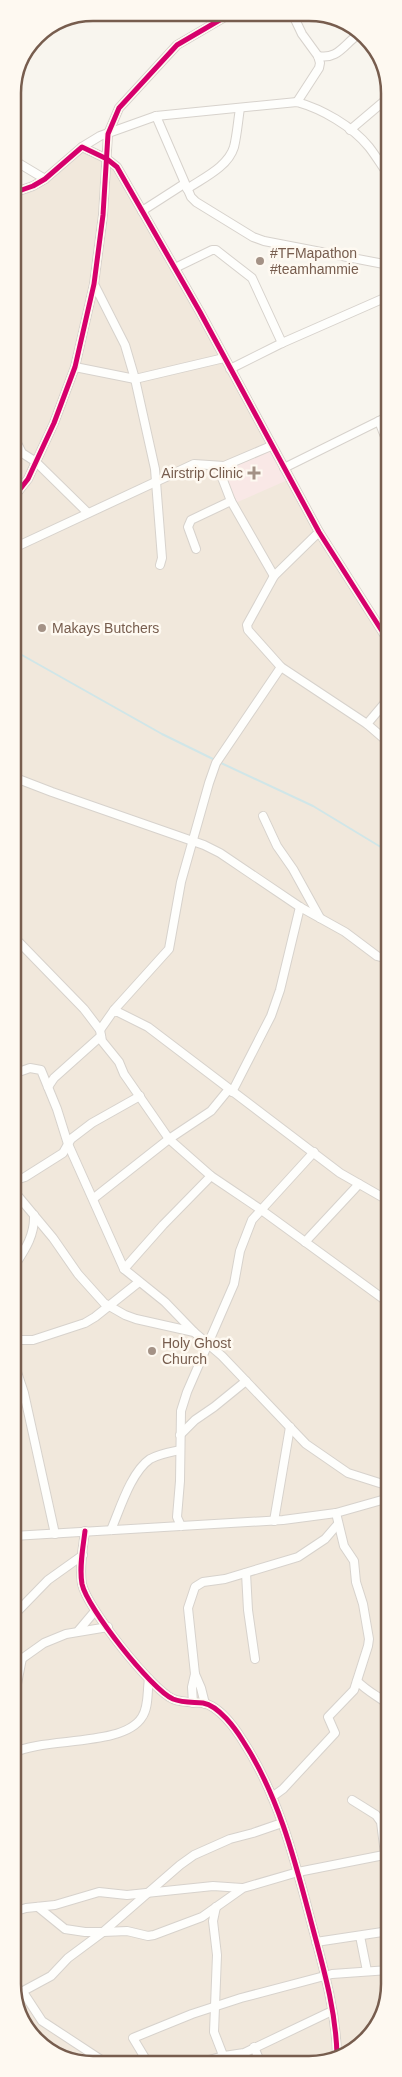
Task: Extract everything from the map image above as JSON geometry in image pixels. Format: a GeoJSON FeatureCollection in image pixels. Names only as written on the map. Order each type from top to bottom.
{"type":"FeatureCollection","features":[{"type":"Feature","properties":{"kind":"street"},"geometry":{"type":"LineString","coordinates":[[21,488],[28,479],[54,423],[75,367],[94,284],[108,159],[108,134],[119,108],[166,56],[189,37],[220,21]]}},
{"type":"Feature","properties":{"kind":"street"},"geometry":{"type":"LineString","coordinates":[[296,21],[302,34],[318,56],[319,68],[297,102]]}},
{"type":"Feature","properties":{"kind":"street"},"geometry":{"type":"LineString","coordinates":[[318,56],[332,57],[355,38]]}},
{"type":"Feature","properties":{"kind":"street"},"geometry":{"type":"LineString","coordinates":[[21,191],[45,179],[82,147],[100,136],[156,116],[297,102],[307,104],[350,130],[369,147],[381,164]]}},
{"type":"Feature","properties":{"kind":"street"},"geometry":{"type":"LineString","coordinates":[[350,130],[381,104]]}},
{"type":"Feature","properties":{"kind":"street"},"geometry":{"type":"LineString","coordinates":[[142,211],[220,166],[234,148],[240,108]]}},
{"type":"Feature","properties":{"kind":"street"},"geometry":{"type":"LineString","coordinates":[[156,116],[186,186],[196,202],[253,237],[349,258],[381,263]]}},
{"type":"Feature","properties":{"kind":"street"},"geometry":{"type":"LineString","coordinates":[[82,147],[108,159],[117,168],[175,268],[319,532],[381,629]]}},
{"type":"Feature","properties":{"kind":"street"},"geometry":{"type":"LineString","coordinates":[[21,165],[45,179]]}},
{"type":"Feature","properties":{"kind":"street"},"geometry":{"type":"LineString","coordinates":[[175,268],[212,250],[216,250],[252,278],[282,343]]}},
{"type":"Feature","properties":{"kind":"street"},"geometry":{"type":"LineString","coordinates":[[94,284],[125,345],[135,379],[156,480],[162,558],[160,565]]}},
{"type":"Feature","properties":{"kind":"street"},"geometry":{"type":"LineString","coordinates":[[230,369],[282,343],[381,300]]}},
{"type":"Feature","properties":{"kind":"street"},"geometry":{"type":"LineString","coordinates":[[75,367],[135,379],[224,358]]}},
{"type":"Feature","properties":{"kind":"street"},"geometry":{"type":"LineString","coordinates":[[284,468],[379,420],[381,425]]}},
{"type":"Feature","properties":{"kind":"street"},"geometry":{"type":"LineString","coordinates":[[21,545],[156,480],[194,464],[224,466],[271,446]]}},
{"type":"Feature","properties":{"kind":"street"},"geometry":{"type":"LineString","coordinates":[[21,454],[36,462],[88,513]]}},
{"type":"Feature","properties":{"kind":"street"},"geometry":{"type":"LineString","coordinates":[[224,466],[221,475],[231,501],[274,576]]}},
{"type":"Feature","properties":{"kind":"street"},"geometry":{"type":"LineString","coordinates":[[196,549],[188,528],[190,520],[231,501]]}},
{"type":"Feature","properties":{"kind":"street"},"geometry":{"type":"LineString","coordinates":[[319,532],[274,576],[247,628],[249,634],[281,667],[367,724],[381,736]]}},
{"type":"Feature","properties":{"kind":"street"},"geometry":{"type":"LineString","coordinates":[[48,1086],[101,1033],[114,1010],[169,949],[181,882],[216,763],[281,667]]}},
{"type":"Feature","properties":{"kind":"street"},"geometry":{"type":"LineString","coordinates":[[367,724],[381,707]]}},
{"type":"Feature","properties":{"kind":"street"},"geometry":{"type":"LineString","coordinates":[[21,781],[194,841],[220,853],[300,907],[345,932],[381,957]]}},
{"type":"Feature","properties":{"kind":"street"},"geometry":{"type":"LineString","coordinates":[[263,816],[276,846],[293,869],[320,918]]}},
{"type":"Feature","properties":{"kind":"street"},"geometry":{"type":"LineString","coordinates":[[94,1198],[169,1139],[211,1111],[231,1091],[271,1016],[280,990],[300,907]]}},
{"type":"Feature","properties":{"kind":"street"},"geometry":{"type":"LineString","coordinates":[[21,944],[84,1009],[101,1033],[106,1047],[119,1062],[124,1074],[169,1139],[211,1176],[260,1209],[381,1297]]}},
{"type":"Feature","properties":{"kind":"street"},"geometry":{"type":"LineString","coordinates":[[114,1010],[148,1027],[340,1173],[381,1196]]}},
{"type":"Feature","properties":{"kind":"street"},"geometry":{"type":"LineString","coordinates":[[21,1071],[38,1068],[43,1073],[68,1144],[94,1198],[124,1269],[165,1302],[194,1332],[208,1342],[306,1444],[348,1473],[381,1483]]}},
{"type":"Feature","properties":{"kind":"street"},"geometry":{"type":"LineString","coordinates":[[21,1178],[63,1153],[79,1132],[92,1123],[140,1096]]}},
{"type":"Feature","properties":{"kind":"street"},"geometry":{"type":"LineString","coordinates":[[181,1526],[177,1517],[182,1405],[234,1284],[240,1251],[248,1228],[260,1209],[314,1152]]}},
{"type":"Feature","properties":{"kind":"street"},"geometry":{"type":"LineString","coordinates":[[124,1269],[163,1225],[211,1176]]}},
{"type":"Feature","properties":{"kind":"street"},"geometry":{"type":"LineString","coordinates":[[305,1242],[359,1184]]}},
{"type":"Feature","properties":{"kind":"street"},"geometry":{"type":"LineString","coordinates":[[21,1199],[96,1296],[109,1306],[136,1319],[194,1332]]}},
{"type":"Feature","properties":{"kind":"street"},"geometry":{"type":"LineString","coordinates":[[21,1255],[31,1238],[34,1215]]}},
{"type":"Feature","properties":{"kind":"street"},"geometry":{"type":"LineString","coordinates":[[21,1340],[33,1340],[55,1334],[89,1321],[138,1282]]}},
{"type":"Feature","properties":{"kind":"street"},"geometry":{"type":"LineString","coordinates":[[180,1435],[194,1420],[214,1408],[246,1381]]}},
{"type":"Feature","properties":{"kind":"street"},"geometry":{"type":"LineString","coordinates":[[21,1384],[55,1534]]}},
{"type":"Feature","properties":{"kind":"street"},"geometry":{"type":"LineString","coordinates":[[274,1521],[290,1427]]}},
{"type":"Feature","properties":{"kind":"street"},"geometry":{"type":"LineString","coordinates":[[111,1530],[127,1493],[142,1466],[153,1458],[180,1450]]}},
{"type":"Feature","properties":{"kind":"street"},"geometry":{"type":"LineString","coordinates":[[21,1536],[274,1521],[336,1513],[381,1500]]}},
{"type":"Feature","properties":{"kind":"street"},"geometry":{"type":"LineString","coordinates":[[272,1797],[283,1789],[335,1733],[328,1716],[351,1694],[357,1681],[369,1639],[363,1604],[356,1582],[354,1561],[344,1546],[336,1513]]}},
{"type":"Feature","properties":{"kind":"street"},"geometry":{"type":"LineString","coordinates":[[205,1704],[195,1674],[188,1608],[195,1587],[203,1582],[246,1573],[303,1555],[325,1539],[338,1524]]}},
{"type":"Feature","properties":{"kind":"street"},"geometry":{"type":"LineString","coordinates":[[85,1531],[82,1555],[82,1582],[87,1598],[95,1611],[149,1679],[172,1698],[205,1704],[222,1715],[243,1742],[272,1797],[298,1872],[326,1975],[336,2050]]}},
{"type":"Feature","properties":{"kind":"street"},"geometry":{"type":"LineString","coordinates":[[21,1608],[48,1580],[82,1555]]}},
{"type":"Feature","properties":{"kind":"street"},"geometry":{"type":"LineString","coordinates":[[246,1573],[248,1610],[255,1659]]}},
{"type":"Feature","properties":{"kind":"street"},"geometry":{"type":"LineString","coordinates":[[79,1630],[95,1611]]}},
{"type":"Feature","properties":{"kind":"street"},"geometry":{"type":"LineString","coordinates":[[21,1663],[22,1658],[44,1643],[79,1630],[108,1627]]}},
{"type":"Feature","properties":{"kind":"street"},"geometry":{"type":"LineString","coordinates":[[192,1703],[192,1687],[195,1674]]}},
{"type":"Feature","properties":{"kind":"street"},"geometry":{"type":"LineString","coordinates":[[21,1750],[79,1739],[105,1738],[123,1732],[138,1722],[145,1712],[149,1679]]}},
{"type":"Feature","properties":{"kind":"street"},"geometry":{"type":"LineString","coordinates":[[357,1681],[370,1693],[381,1698]]}},
{"type":"Feature","properties":{"kind":"street"},"geometry":{"type":"LineString","coordinates":[[351,1694],[370,1693]]}},
{"type":"Feature","properties":{"kind":"street"},"geometry":{"type":"LineString","coordinates":[[352,1800],[376,1815],[381,1825]]}},
{"type":"Feature","properties":{"kind":"street"},"geometry":{"type":"LineString","coordinates":[[94,2056],[42,2021],[23,1992],[51,1976],[68,1958],[103,1932],[194,1855],[230,1838],[253,1833],[282,1822]]}},
{"type":"Feature","properties":{"kind":"street"},"geometry":{"type":"LineString","coordinates":[[38,1907],[65,1929],[85,1932],[127,1931],[148,1936],[190,1922],[243,1888],[298,1872],[381,1855]]}},
{"type":"Feature","properties":{"kind":"street"},"geometry":{"type":"LineString","coordinates":[[21,1910],[55,1905],[99,1892],[117,1895],[213,1886],[243,1888]]}},
{"type":"Feature","properties":{"kind":"street"},"geometry":{"type":"LineString","coordinates":[[216,1906],[213,1921],[217,1955],[214,2006],[215,2038],[223,2056]]}},
{"type":"Feature","properties":{"kind":"street"},"geometry":{"type":"LineString","coordinates":[[316,1942],[330,1938],[381,1932]]}},
{"type":"Feature","properties":{"kind":"street"},"geometry":{"type":"LineString","coordinates":[[360,1936],[367,1971]]}},
{"type":"Feature","properties":{"kind":"street"},"geometry":{"type":"LineString","coordinates":[[144,2056],[133,2038],[214,2006],[326,1975],[342,1972],[381,1970]]}},
{"type":"Feature","properties":{"kind":"street"},"geometry":{"type":"LineString","coordinates":[[236,2056],[332,2011]]}},
{"type":"Feature","properties":{"kind":"street"},"geometry":{"type":"LineString","coordinates":[[254,2047],[258,2056]]}},
{"type":"Feature","properties":{"kind":"shaded area"},"geometry":{"type":"Polygon","coordinates":[[[82,147],[112,162],[271,446],[381,629],[381,1984],[379,1998],[371,2020],[353,2041],[332,2052],[309,2056],[93,2056],[70,2052],[57,2046],[42,2035],[29,2016],[21,1984],[21,190],[33,186],[82,147]]]}},
{"type":"Feature","properties":{"kind":"shaded area","name":"Airstrip Clinic"},"geometry":{"type":"Polygon","coordinates":[[[271,446],[290,479],[233,504],[222,471],[271,446]]]}},
{"type":"Feature","properties":{"kind":"waterway"},"geometry":{"type":"LineString","coordinates":[[21,655],[162,734],[215,760]]}},
{"type":"Feature","properties":{"kind":"waterway"},"geometry":{"type":"LineString","coordinates":[[219,762],[313,806],[381,847]]}},
{"type":"Feature","properties":{"kind":"cycle path"},"geometry":{"type":"LineString","coordinates":[[21,488],[28,479],[54,423],[75,367],[94,284],[103,215],[108,134],[119,108],[177,45],[218,21]]}},
{"type":"Feature","properties":{"kind":"cycle path"},"geometry":{"type":"LineString","coordinates":[[21,190],[45,179],[82,147],[107,159],[117,167],[200,312],[319,532],[381,629]]}},
{"type":"Feature","properties":{"kind":"cycle path"},"geometry":{"type":"LineString","coordinates":[[85,1531],[81,1564],[82,1584],[95,1611],[107,1628],[136,1665],[163,1692],[173,1699],[209,1705],[221,1713],[240,1736],[267,1785],[286,1832],[321,1960],[332,2007],[337,2050]]}},
{"type":"Feature","properties":{"kind":"place","name":"#TFMapathon #teamhammie"},"geometry":{"type":"Point","coordinates":[260,261]}},
{"type":"Feature","properties":{"kind":"place","name":"Airstrip Clinic"},"geometry":{"type":"Point","coordinates":[254,473]}},
{"type":"Feature","properties":{"kind":"place","name":"Makays Butchers"},"geometry":{"type":"Point","coordinates":[42,628]}},
{"type":"Feature","properties":{"kind":"place","name":"Holy Ghost Church"},"geometry":{"type":"Point","coordinates":[152,1351]}}]}
